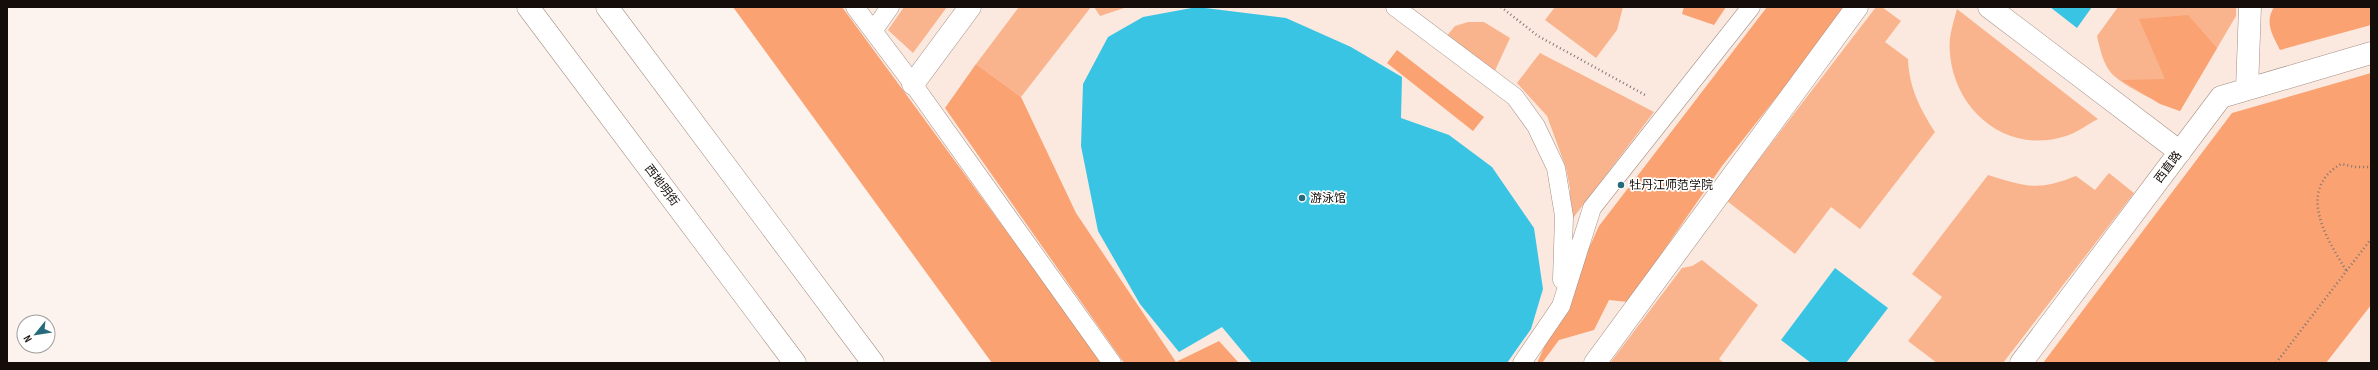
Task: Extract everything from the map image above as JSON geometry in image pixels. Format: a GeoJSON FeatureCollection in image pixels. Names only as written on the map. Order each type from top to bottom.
{"type":"FeatureCollection","features":[{"type":"Feature","properties":{"kind":"main road","name":"西地明街"},"geometry":{"type":"LineString","coordinates":[[528,7],[795,363]]}},
{"type":"Feature","properties":{"kind":"main road"},"geometry":{"type":"LineString","coordinates":[[607,7],[873,363]]}},
{"type":"Feature","properties":{"kind":"main road"},"geometry":{"type":"LineString","coordinates":[[913,84],[970,7]]}},
{"type":"Feature","properties":{"kind":"main road"},"geometry":{"type":"LineString","coordinates":[[1595,363],[1857,7]]}},
{"type":"Feature","properties":{"kind":"main road"},"geometry":{"type":"LineString","coordinates":[[1989,7],[2180,152]]}},
{"type":"Feature","properties":{"kind":"main road"},"geometry":{"type":"LineString","coordinates":[[2248,89],[2250,7]]}},
{"type":"Feature","properties":{"kind":"main road"},"geometry":{"type":"LineString","coordinates":[[2221,97],[2371,52]]}},
{"type":"Feature","properties":{"kind":"main road","name":"西直路"},"geometry":{"type":"LineString","coordinates":[[2021,363],[2249,60]]}},
{"type":"Feature","properties":{"kind":"lane"},"geometry":{"type":"LineString","coordinates":[[855,7],[913,84],[1112,363]]}},
{"type":"Feature","properties":{"kind":"lane"},"geometry":{"type":"LineString","coordinates":[[873,31],[890,7]]}},
{"type":"Feature","properties":{"kind":"lane"},"geometry":{"type":"LineString","coordinates":[[1395,7],[1515,97],[1536,126],[1556,168],[1564,216],[1561,306]]}},
{"type":"Feature","properties":{"kind":"lane"},"geometry":{"type":"LineString","coordinates":[[1522,363],[1561,306],[1592,208],[1751,7]]}},
{"type":"Feature","properties":{"kind":"path"},"geometry":{"type":"LineString","coordinates":[[1501,7],[1538,36],[1671,109]]}},
{"type":"Feature","properties":{"kind":"path"},"geometry":{"type":"LineString","coordinates":[[2346,270],[2328,241],[2322,227],[2318,187],[2328,172],[2341,164],[2355,167],[2371,167]]}},
{"type":"Feature","properties":{"kind":"path"},"geometry":{"type":"LineString","coordinates":[[2276,363],[2371,239]]}},
{"type":"Feature","properties":{"kind":"shaded area"},"geometry":{"type":"Polygon","coordinates":[[[733,7],[842,7],[1103,363],[992,363],[733,7]]]}},
{"type":"Feature","properties":{"kind":"shaded area","name":"牡丹江师范学院"},"geometry":{"type":"Polygon","coordinates":[[[742,7],[2371,7],[2371,363],[1001,363],[742,7]]]}},
{"type":"Feature","properties":{"kind":"shaded area"},"geometry":{"type":"Polygon","coordinates":[[[904,7],[947,7],[913,53],[888,30],[904,7]]]}},
{"type":"Feature","properties":{"kind":"shaded area"},"geometry":{"type":"Polygon","coordinates":[[[1019,7],[1091,7],[1021,97],[976,64],[1019,7]]]}},
{"type":"Feature","properties":{"kind":"shaded area"},"geometry":{"type":"Polygon","coordinates":[[[1094,7],[1127,7],[1100,16],[1094,7]]]}},
{"type":"Feature","properties":{"kind":"shaded area"},"geometry":{"type":"Polygon","coordinates":[[[1555,7],[1623,7],[1617,30],[1596,58],[1545,20],[1555,7]]]}},
{"type":"Feature","properties":{"kind":"shaded area"},"geometry":{"type":"Polygon","coordinates":[[[1684,7],[1726,7],[1714,25],[1682,14],[1684,7]]]}},
{"type":"Feature","properties":{"kind":"shaded area"},"geometry":{"type":"Polygon","coordinates":[[[1767,7],[1848,7],[1722,166],[1628,302],[1609,300],[1594,330],[1559,340],[1542,363],[1537,363],[1599,226],[1767,7]]]}},
{"type":"Feature","properties":{"kind":"shaded area"},"geometry":{"type":"Polygon","coordinates":[[[1876,7],[1882,7],[1901,21],[1885,42],[1908,59],[1916,97],[1935,132],[1860,229],[1831,207],[1795,254],[1727,201],[1876,7]]]}},
{"type":"Feature","properties":{"kind":"shaded area"},"geometry":{"type":"Polygon","coordinates":[[[2118,7],[2236,7],[2236,16],[2180,111],[2164,105],[2135,90],[2118,79],[2106,66],[2097,36],[2118,7]]]}},
{"type":"Feature","properties":{"kind":"shaded area"},"geometry":{"type":"Polygon","coordinates":[[[2274,7],[2371,7],[2371,25],[2280,50],[2272,34],[2270,24],[2271,13],[2274,7]]]}},
{"type":"Feature","properties":{"kind":"shaded area"},"geometry":{"type":"Polygon","coordinates":[[[1957,9],[2098,119],[2070,135],[2045,140],[2024,139],[2005,134],[1988,124],[1974,110],[1962,94],[1954,75],[1950,54],[1950,42],[1951,31],[1957,9]]]}},
{"type":"Feature","properties":{"kind":"shaded area"},"geometry":{"type":"Polygon","coordinates":[[[2188,15],[2217,48],[2180,111],[2160,104],[2121,80],[2165,79],[2139,19],[2188,15]]]}},
{"type":"Feature","properties":{"kind":"shaded area"},"geometry":{"type":"Polygon","coordinates":[[[1468,22],[1484,22],[1510,38],[1493,75],[1445,38],[1455,26],[1468,22]]]}},
{"type":"Feature","properties":{"kind":"shaded area"},"geometry":{"type":"Polygon","coordinates":[[[1397,50],[1484,117],[1473,131],[1387,63],[1397,50]]]}},
{"type":"Feature","properties":{"kind":"shaded area"},"geometry":{"type":"Polygon","coordinates":[[[1540,53],[1654,112],[1570,222],[1570,189],[1566,168],[1547,116],[1517,83],[1540,53]]]}},
{"type":"Feature","properties":{"kind":"shaded area"},"geometry":{"type":"Polygon","coordinates":[[[976,64],[1021,97],[1076,213],[1176,362],[1219,341],[1239,363],[1124,363],[945,108],[976,64]]]}},
{"type":"Feature","properties":{"kind":"shaded area"},"geometry":{"type":"Polygon","coordinates":[[[2371,73],[2371,305],[2326,363],[2043,363],[2232,113],[2371,73]]]}},
{"type":"Feature","properties":{"kind":"shaded area"},"geometry":{"type":"Polygon","coordinates":[[[2109,173],[2134,193],[2003,363],[1937,363],[1908,341],[1942,297],[1912,274],[1988,175],[2023,185],[2032,186],[2052,184],[2076,176],[2095,190],[2109,173]]]}},
{"type":"Feature","properties":{"kind":"shaded area"},"geometry":{"type":"Polygon","coordinates":[[[1702,260],[1758,305],[1719,359],[1724,363],[1610,363],[1682,268],[1692,266],[1702,260]]]}},
{"type":"Feature","properties":{"kind":"water","name":"游泳馆"},"geometry":{"type":"Polygon","coordinates":[[[1197,7],[1286,18],[1351,47],[1402,77],[1401,118],[1449,135],[1492,167],[1534,228],[1543,289],[1531,329],[1507,363],[1252,363],[1222,327],[1179,352],[1140,304],[1098,231],[1081,146],[1083,84],[1108,37],[1143,17],[1197,7]]]}},
{"type":"Feature","properties":{"kind":"water"},"geometry":{"type":"Polygon","coordinates":[[[2050,7],[2092,7],[2077,28],[2050,7]]]}},
{"type":"Feature","properties":{"kind":"water"},"geometry":{"type":"Polygon","coordinates":[[[1835,268],[1888,308],[1846,363],[1811,363],[1781,340],[1835,268]]]}},
{"type":"Feature","properties":{"kind":"place","name":"牡丹江师范学院"},"geometry":{"type":"Point","coordinates":[1621,185]}},
{"type":"Feature","properties":{"kind":"place","name":"游泳馆"},"geometry":{"type":"Point","coordinates":[1302,198]}}]}
